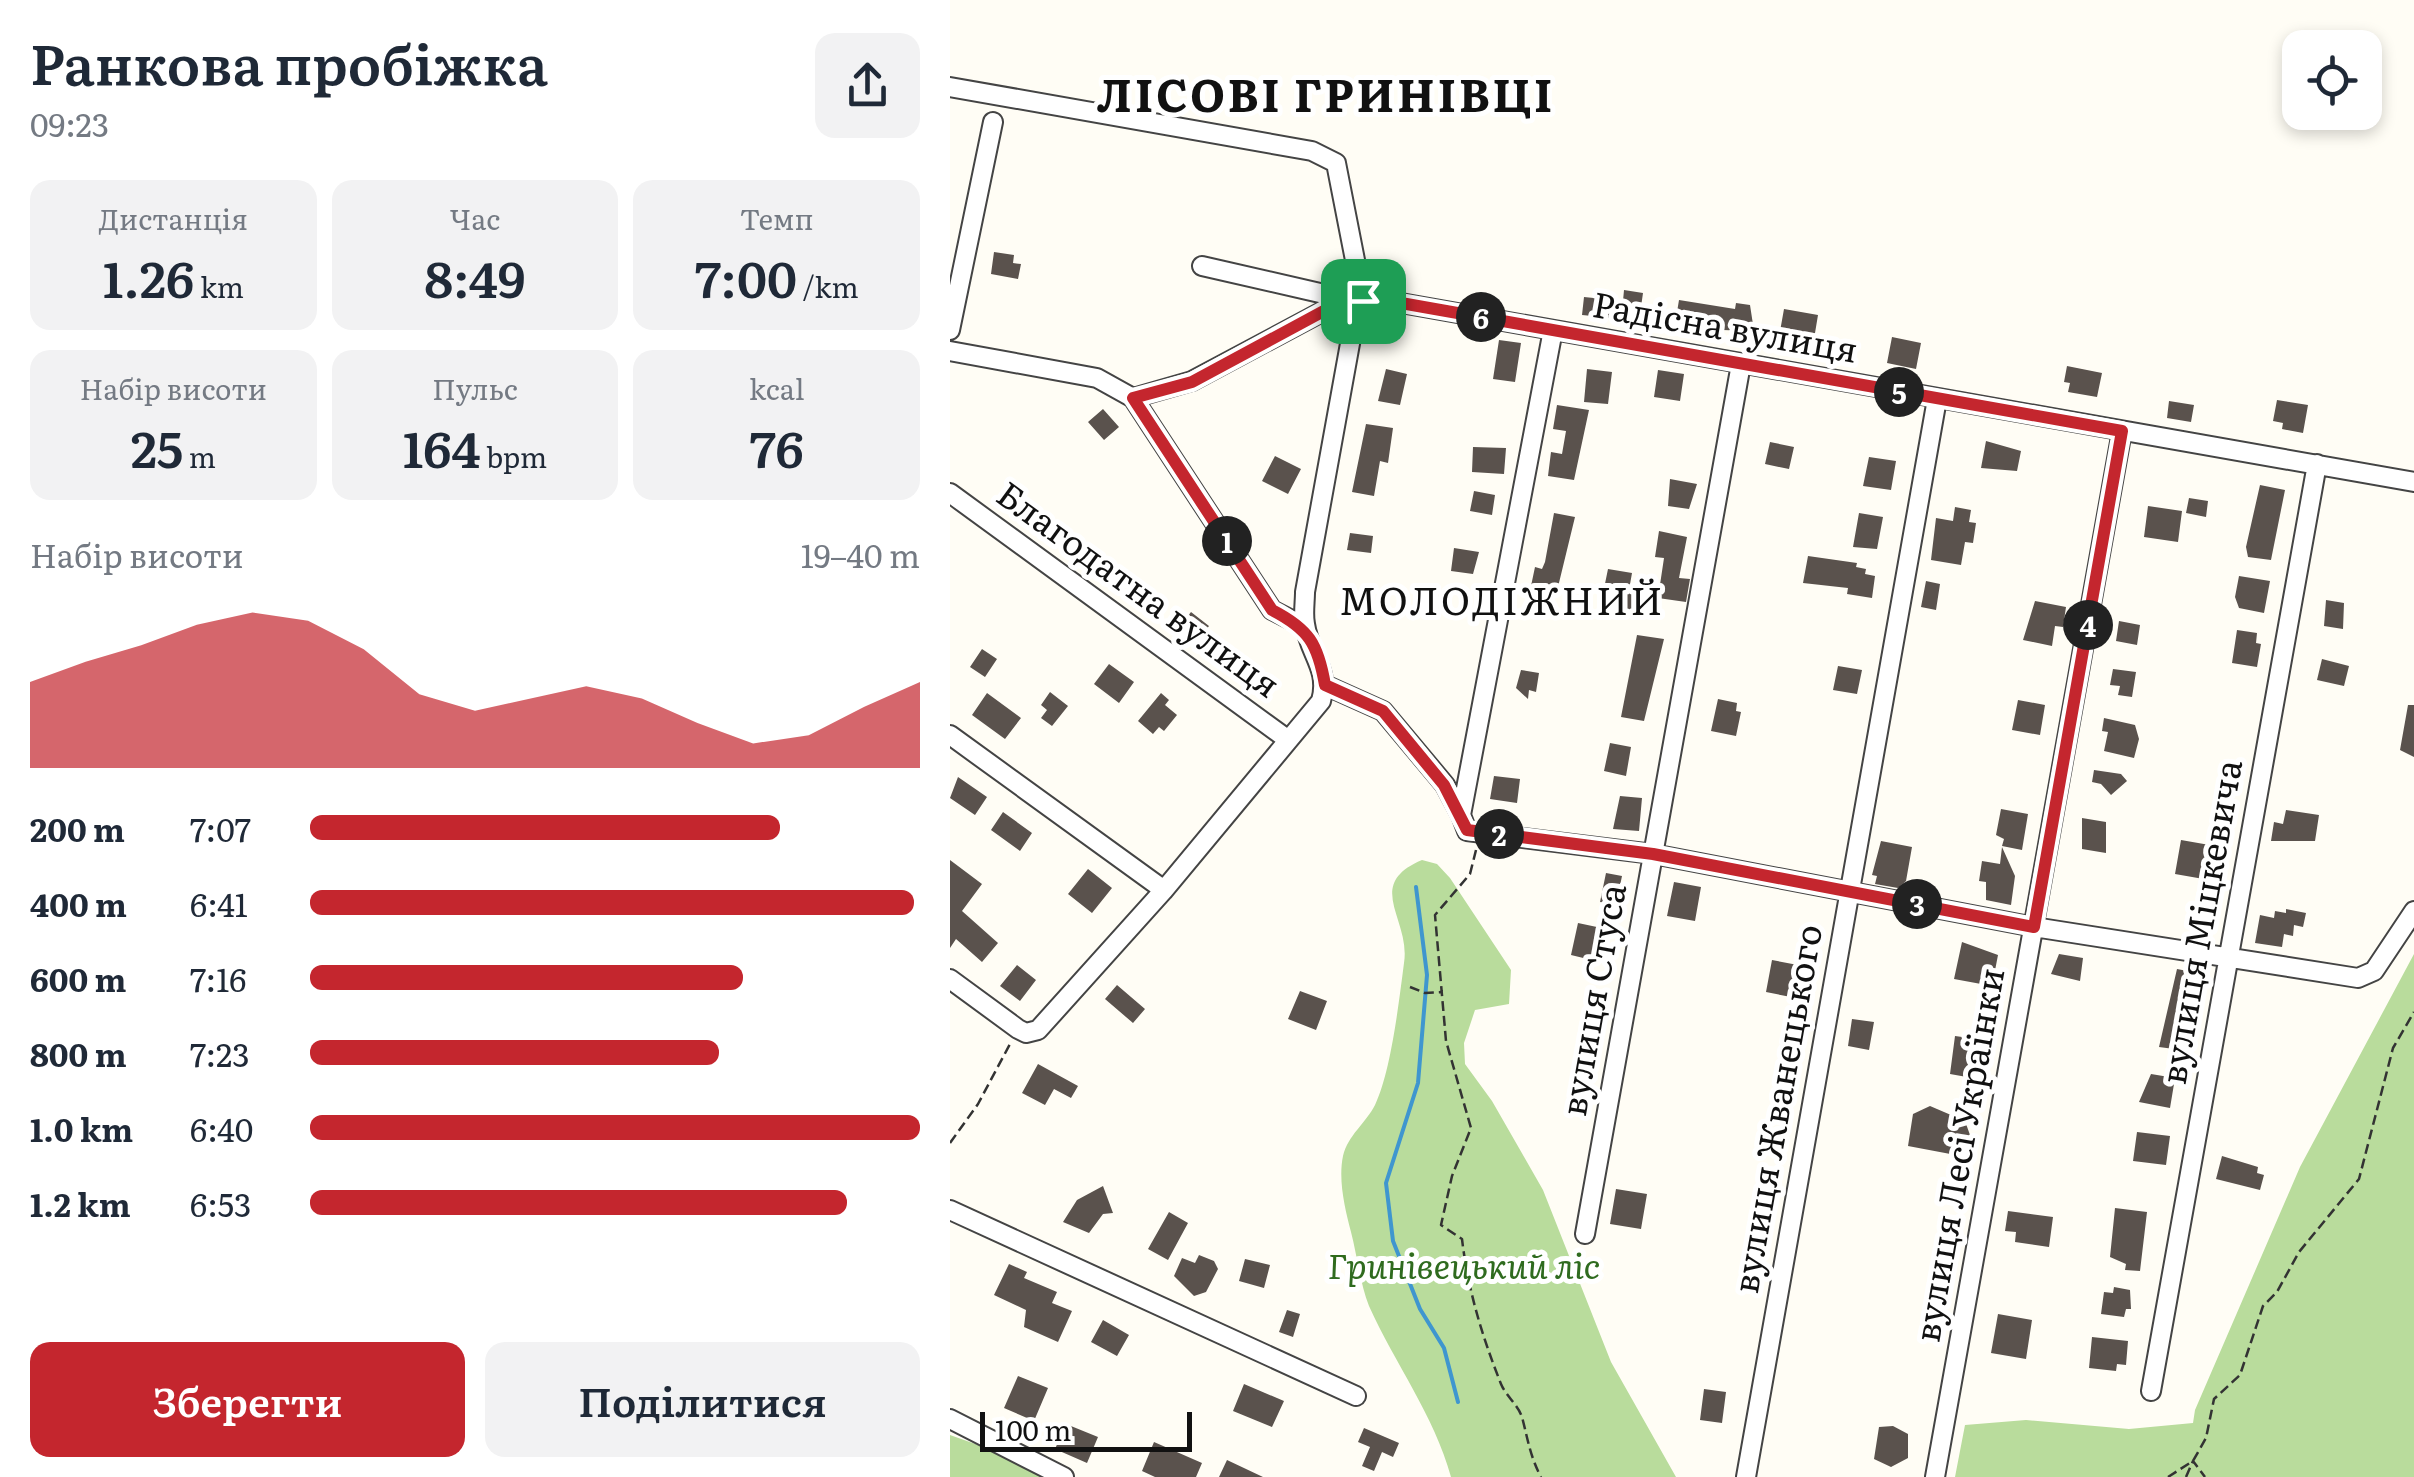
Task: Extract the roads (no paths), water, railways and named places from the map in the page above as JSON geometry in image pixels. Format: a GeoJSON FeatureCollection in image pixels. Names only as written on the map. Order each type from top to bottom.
{"type":"FeatureCollection","features":[{"type":"Feature","properties":{"kind":"street"},"geometry":{"type":"LineString","coordinates":[[950,86],[1312,151],[1336,162],[1355,316],[1305,592],[1304,627],[1322,664],[1325,685],[1306,725],[1287,739],[1164,890],[1038,1030],[1026,1034],[950,979]]}},
{"type":"Feature","properties":{"kind":"street"},"geometry":{"type":"LineString","coordinates":[[950,330],[993,122]]}},
{"type":"Feature","properties":{"kind":"street","name":"Радісна вулиця"},"geometry":{"type":"LineString","coordinates":[[1202,266],[1354,300],[1384,300],[2414,482]]}},
{"type":"Feature","properties":{"kind":"street"},"geometry":{"type":"LineString","coordinates":[[1133,398],[1192,382],[1354,300]]}},
{"type":"Feature","properties":{"kind":"street"},"geometry":{"type":"LineString","coordinates":[[1466,824],[1554,330]]}},
{"type":"Feature","properties":{"kind":"street"},"geometry":{"type":"LineString","coordinates":[[950,351],[1097,378],[1133,398],[1272,610],[1304,627]]}},
{"type":"Feature","properties":{"kind":"street","name":"вулиця Стуса"},"geometry":{"type":"LineString","coordinates":[[1585,1234],[1741,364]]}},
{"type":"Feature","properties":{"kind":"street","name":"вулиця Жванецького"},"geometry":{"type":"LineString","coordinates":[[1746,1477],[1936,398]]}},
{"type":"Feature","properties":{"kind":"street","name":"вулиця Лесі Українки"},"geometry":{"type":"LineString","coordinates":[[1935,1477],[2122,431]]}},
{"type":"Feature","properties":{"kind":"street","name":"вулиця Міцкевича"},"geometry":{"type":"LineString","coordinates":[[2151,1391],[2317,464]]}},
{"type":"Feature","properties":{"kind":"street","name":"Благодатна вулиця"},"geometry":{"type":"LineString","coordinates":[[950,493],[1287,739]]}},
{"type":"Feature","properties":{"kind":"street"},"geometry":{"type":"LineString","coordinates":[[1325,685],[1383,711],[1444,785],[1466,824]]}},
{"type":"Feature","properties":{"kind":"street"},"geometry":{"type":"LineString","coordinates":[[950,735],[1164,890]]}},
{"type":"Feature","properties":{"kind":"street"},"geometry":{"type":"LineString","coordinates":[[1466,824],[1653,854],[2034,927],[2366,978],[2414,911]]}},
{"type":"Feature","properties":{"kind":"street"},"geometry":{"type":"LineString","coordinates":[[950,1210],[1356,1396]]}},
{"type":"Feature","properties":{"kind":"street"},"geometry":{"type":"LineString","coordinates":[[950,1419],[1064,1477]]}},
{"type":"Feature","properties":{"kind":"waterway"},"geometry":{"type":"LineString","coordinates":[[1416,887],[1427,975],[1418,1083],[1386,1183],[1393,1241],[1420,1309],[1444,1348],[1458,1402]]}},
{"type":"Feature","properties":{"kind":"district","name":"ЛІСОВІ ГРИНІВЦІ"},"geometry":{"type":"Point","coordinates":[1326,96]}},
{"type":"Feature","properties":{"kind":"district","name":"МОЛОДІЖНИЙ"},"geometry":{"type":"Point","coordinates":[1502,602]}},
{"type":"Feature","properties":{"kind":"park label","name":"Гринівецький ліс"},"geometry":{"type":"Point","coordinates":[1464,1267]}}]}
